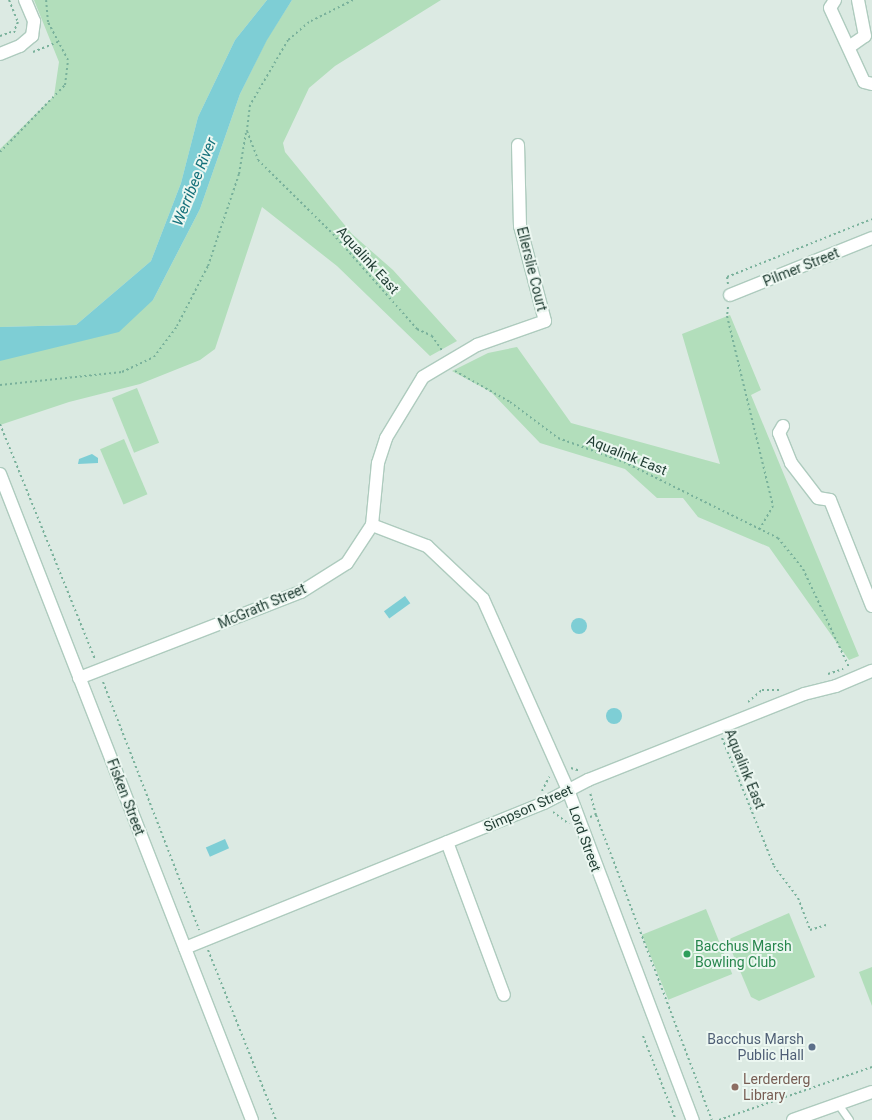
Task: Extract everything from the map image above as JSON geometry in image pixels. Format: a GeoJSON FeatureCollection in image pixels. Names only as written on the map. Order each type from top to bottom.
{"type":"FeatureCollection","features":[{"type":"Feature","properties":{"kind":"street"},"geometry":{"type":"LineString","coordinates":[[0,54],[20,46],[32,36],[34,21],[25,0]]}},
{"type":"Feature","properties":{"kind":"street"},"geometry":{"type":"LineString","coordinates":[[835,0],[830,8],[864,82],[872,84]]}},
{"type":"Feature","properties":{"kind":"street"},"geometry":{"type":"LineString","coordinates":[[849,47],[865,36],[858,0]]}},
{"type":"Feature","properties":{"kind":"street","name":"Ellerslie Court"},"geometry":{"type":"LineString","coordinates":[[518,145],[520,226],[545,321]]}},
{"type":"Feature","properties":{"kind":"street","name":"Pilmer Street"},"geometry":{"type":"LineString","coordinates":[[730,295],[872,238]]}},
{"type":"Feature","properties":{"kind":"street","name":"McGrath Street"},"geometry":{"type":"LineString","coordinates":[[79,678],[301,592],[347,563],[372,525],[378,464],[386,438],[423,377],[448,360],[545,321]]}},
{"type":"Feature","properties":{"kind":"street"},"geometry":{"type":"LineString","coordinates":[[783,426],[779,433],[791,463],[818,498],[830,500],[872,606]]}},
{"type":"Feature","properties":{"kind":"street","name":"Fisken Street"},"geometry":{"type":"LineString","coordinates":[[0,474],[252,1120]]}},
{"type":"Feature","properties":{"kind":"street","name":"Lord Street"},"geometry":{"type":"LineString","coordinates":[[372,525],[427,546],[483,599],[568,790],[693,1120]]}},
{"type":"Feature","properties":{"kind":"street","name":"Simpson Street"},"geometry":{"type":"LineString","coordinates":[[185,948],[447,842],[568,790],[804,694],[836,686],[872,672]]}},
{"type":"Feature","properties":{"kind":"street"},"geometry":{"type":"LineString","coordinates":[[447,842],[504,995]]}},
{"type":"Feature","properties":{"kind":"street"},"geometry":{"type":"LineString","coordinates":[[793,1120],[872,1092]]}},
{"type":"Feature","properties":{"kind":"lane"},"geometry":{"type":"LineString","coordinates":[[838,1104],[849,1120]]}},
{"type":"Feature","properties":{"kind":"path"},"geometry":{"type":"LineString","coordinates":[[10,0],[18,22],[14,31]]}},
{"type":"Feature","properties":{"kind":"path"},"geometry":{"type":"LineString","coordinates":[[0,152],[65,85],[68,60],[61,40],[48,22],[46,0]]}},
{"type":"Feature","properties":{"kind":"path","name":"Aqualink East"},"geometry":{"type":"LineString","coordinates":[[353,0],[309,22],[288,40],[250,105],[247,131],[258,160],[332,234],[417,329],[432,336],[455,370],[510,402],[558,438],[624,462],[759,530],[778,538],[793,552],[850,666],[824,676]]}},
{"type":"Feature","properties":{"kind":"path"},"geometry":{"type":"LineString","coordinates":[[24,55],[61,40]]}},
{"type":"Feature","properties":{"kind":"path"},"geometry":{"type":"LineString","coordinates":[[0,385],[122,372],[154,357],[177,326],[208,266],[239,174],[247,131]]}},
{"type":"Feature","properties":{"kind":"path"},"geometry":{"type":"LineString","coordinates":[[759,530],[774,506],[726,316],[730,295],[727,278],[872,219]]}},
{"type":"Feature","properties":{"kind":"path"},"geometry":{"type":"LineString","coordinates":[[0,424],[100,670],[203,940],[276,1120]]}},
{"type":"Feature","properties":{"kind":"path"},"geometry":{"type":"LineString","coordinates":[[744,705],[762,690],[784,690]]}},
{"type":"Feature","properties":{"kind":"path","name":"Aqualink East"},"geometry":{"type":"LineString","coordinates":[[718,729],[774,866],[798,898],[810,930],[826,926]]}},
{"type":"Feature","properties":{"kind":"path"},"geometry":{"type":"LineString","coordinates":[[596,815],[712,1120]]}},
{"type":"Feature","properties":{"kind":"path"},"geometry":{"type":"LineString","coordinates":[[643,1036],[676,1120]]}},
{"type":"Feature","properties":{"kind":"path"},"geometry":{"type":"LineString","coordinates":[[719,1120],[872,1066]]}},
{"type":"Feature","properties":{"kind":"green space"},"geometry":{"type":"Polygon","coordinates":[[[34,0],[267,0],[235,40],[198,117],[181,183],[151,261],[76,325],[0,327],[0,149],[54,96],[59,62],[34,0]]]}},
{"type":"Feature","properties":{"kind":"green space"},"geometry":{"type":"Polygon","coordinates":[[[292,0],[441,0],[335,66],[309,88],[283,143],[285,152],[352,234],[393,270],[457,341],[430,356],[337,266],[262,207],[215,349],[200,360],[140,384],[69,402],[0,425],[0,360],[153,300],[200,209],[240,94],[267,39],[292,0]]]}},
{"type":"Feature","properties":{"kind":"green space"},"geometry":{"type":"Polygon","coordinates":[[[730,315],[761,390],[751,395],[859,656],[849,660],[769,547],[698,517],[683,498],[657,498],[625,469],[540,443],[491,392],[452,371],[488,353],[517,347],[571,423],[720,464],[682,334],[730,315]]]}},
{"type":"Feature","properties":{"kind":"green space"},"geometry":{"type":"Polygon","coordinates":[[[137,388],[159,443],[134,453],[112,398],[137,388]]]}},
{"type":"Feature","properties":{"kind":"green space"},"geometry":{"type":"Polygon","coordinates":[[[124,439],[147,494],[124,504],[100,449],[124,439]]]}},
{"type":"Feature","properties":{"kind":"green space","name":"Bacchus Marsh Bowling Club"},"geometry":{"type":"Polygon","coordinates":[[[706,909],[732,974],[668,1000],[642,935],[706,909]]]}},
{"type":"Feature","properties":{"kind":"green space"},"geometry":{"type":"Polygon","coordinates":[[[789,913],[815,977],[759,1001],[751,997],[727,940],[789,913]]]}},
{"type":"Feature","properties":{"kind":"green space"},"geometry":{"type":"Polygon","coordinates":[[[872,967],[872,1006],[859,972],[872,967]]]}},
{"type":"Feature","properties":{"kind":"water","name":"Werribee River"},"geometry":{"type":"Polygon","coordinates":[[[267,0],[292,0],[267,40],[240,94],[200,209],[153,300],[119,332],[0,361],[0,327],[76,325],[151,261],[181,183],[198,117],[235,40],[267,0]]]}},
{"type":"Feature","properties":{"kind":"water"},"geometry":{"type":"Polygon","coordinates":[[[92,454],[98,458],[98,463],[78,464],[79,459],[92,454]]]}},
{"type":"Feature","properties":{"kind":"water"},"geometry":{"type":"Polygon","coordinates":[[[405,596],[410,603],[389,619],[384,611],[405,596]]]}},
{"type":"Feature","properties":{"kind":"water"},"geometry":{"type":"Polygon","coordinates":[[[579,618],[585,620],[587,626],[585,632],[579,634],[573,632],[571,626],[573,620],[579,618]]]}},
{"type":"Feature","properties":{"kind":"water"},"geometry":{"type":"Polygon","coordinates":[[[614,708],[620,710],[622,716],[620,722],[614,724],[608,722],[606,716],[608,710],[614,708]]]}},
{"type":"Feature","properties":{"kind":"water"},"geometry":{"type":"Polygon","coordinates":[[[225,839],[229,848],[210,857],[206,848],[225,839]]]}},
{"type":"Feature","properties":{"kind":"place","name":"Bacchus Marsh Bowling Club"},"geometry":{"type":"Point","coordinates":[687,954]}},
{"type":"Feature","properties":{"kind":"place","name":"Bacchus Marsh Public Hall"},"geometry":{"type":"Point","coordinates":[812,1047]}},
{"type":"Feature","properties":{"kind":"place","name":"Lerderderg Library"},"geometry":{"type":"Point","coordinates":[735,1087]}}]}
